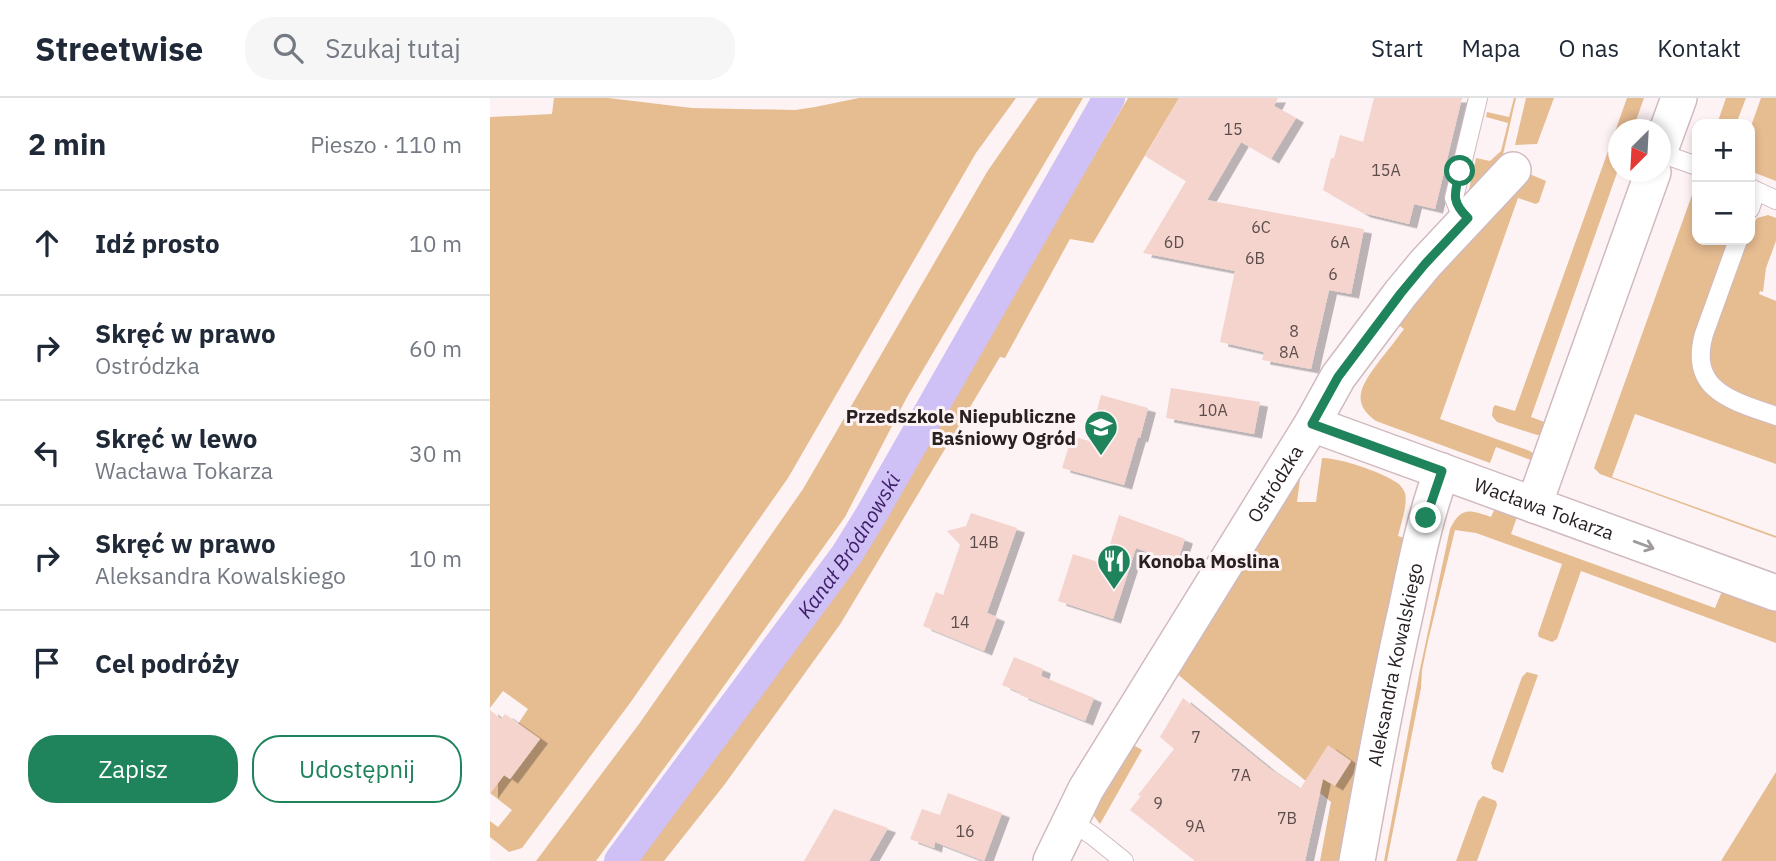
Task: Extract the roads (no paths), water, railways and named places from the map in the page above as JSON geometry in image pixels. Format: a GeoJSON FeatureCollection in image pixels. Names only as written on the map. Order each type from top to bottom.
{"type":"FeatureCollection","features":[{"type":"Feature","properties":{"kind":"street"},"geometry":{"type":"LineString","coordinates":[[1671,122],[1679,98]]}},
{"type":"Feature","properties":{"kind":"street","name":"Ostródzka"},"geometry":{"type":"LineString","coordinates":[[1051,861],[1086,789],[1312,424],[1338,377],[1425,264],[1513,170]]}},
{"type":"Feature","properties":{"kind":"street"},"geometry":{"type":"LineString","coordinates":[[1534,505],[1649,182]]}},
{"type":"Feature","properties":{"kind":"street","name":"Wacława Tokarza"},"geometry":{"type":"LineString","coordinates":[[1312,424],[1776,593]]}},
{"type":"Feature","properties":{"kind":"street","name":"Aleksandra Kowalskiego"},"geometry":{"type":"LineString","coordinates":[[1357,861],[1400,634],[1423,531],[1442,471]]}},
{"type":"Feature","properties":{"kind":"lane"},"geometry":{"type":"LineString","coordinates":[[1468,218],[1458,208],[1454,198],[1478,98]]}},
{"type":"Feature","properties":{"kind":"lane"},"geometry":{"type":"LineString","coordinates":[[1671,156],[1692,164]]}},
{"type":"Feature","properties":{"kind":"lane"},"geometry":{"type":"LineString","coordinates":[[1755,190],[1776,201]]}},
{"type":"Feature","properties":{"kind":"lane"},"geometry":{"type":"LineString","coordinates":[[1736,245],[1702,340],[1702,365],[1709,382],[1719,393],[1776,416]]}},
{"type":"Feature","properties":{"kind":"lane"},"geometry":{"type":"LineString","coordinates":[[1071,821],[1124,861]]}},
{"type":"Feature","properties":{"kind":"waterway","name":"Kanał Bródnowski"},"geometry":{"type":"LineString","coordinates":[[620,861],[847,554],[1109,98]]}},
{"type":"Feature","properties":{"kind":"place","name":"Przedszkole Niepubliczne Baśniowy Ogród"},"geometry":{"type":"Point","coordinates":[1101,457]}},
{"type":"Feature","properties":{"kind":"place","name":"Konoba Moslina"},"geometry":{"type":"Point","coordinates":[1114,591]}}]}
